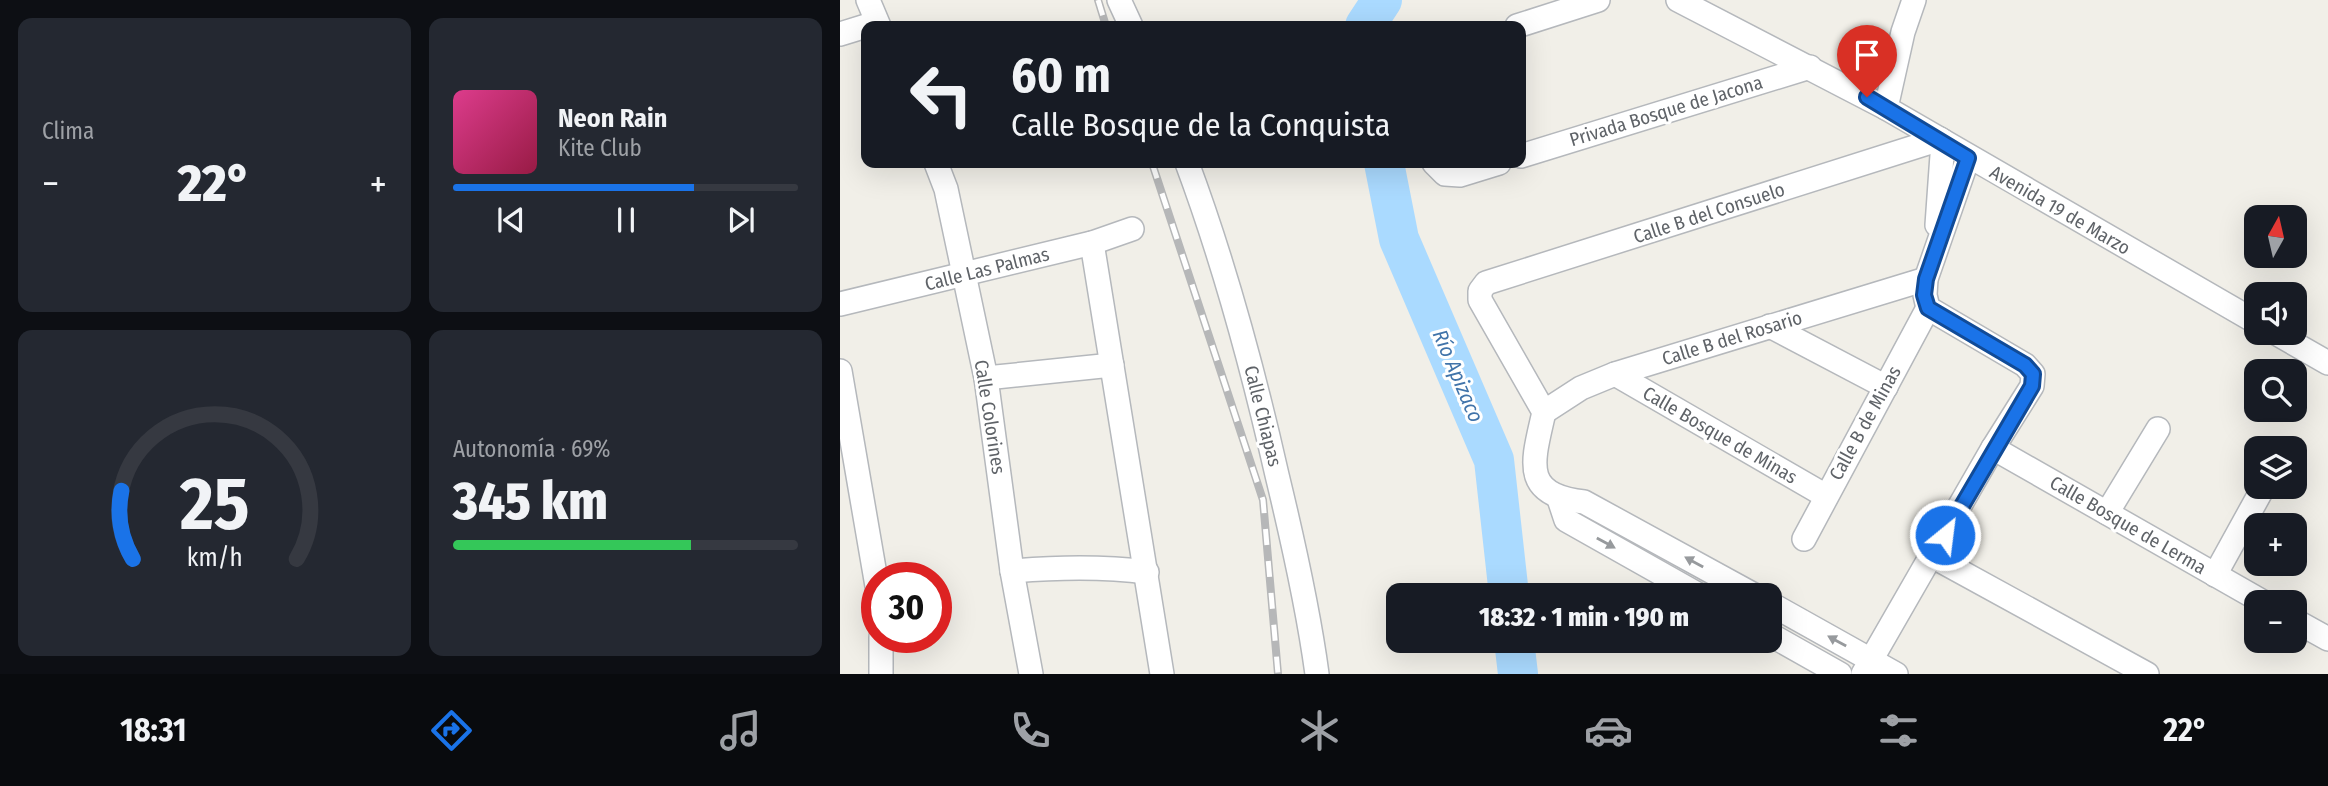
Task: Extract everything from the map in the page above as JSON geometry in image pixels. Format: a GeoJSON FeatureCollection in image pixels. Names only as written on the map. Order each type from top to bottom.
{"type":"FeatureCollection","features":[{"type":"Feature","properties":{"kind":"street"},"geometry":{"type":"LineString","coordinates":[[868,0],[871,21]]}},
{"type":"Feature","properties":{"kind":"street"},"geometry":{"type":"LineString","coordinates":[[1119,0],[1129,21]]}},
{"type":"Feature","properties":{"kind":"street"},"geometry":{"type":"LineString","coordinates":[[1526,23],[1598,0]]}},
{"type":"Feature","properties":{"kind":"street","name":"Avenida 19 de Marzo"},"geometry":{"type":"LineString","coordinates":[[1678,0],[1886,108],[1968,158],[2244,315]]}},
{"type":"Feature","properties":{"kind":"street"},"geometry":{"type":"LineString","coordinates":[[1886,108],[1903,32],[1914,0]]}},
{"type":"Feature","properties":{"kind":"street"},"geometry":{"type":"LineString","coordinates":[[840,34],[861,28]]}},
{"type":"Feature","properties":{"kind":"street","name":"Privada Bosque de Jacona"},"geometry":{"type":"LineString","coordinates":[[1526,154],[1810,67]]}},
{"type":"Feature","properties":{"kind":"street"},"geometry":{"type":"LineString","coordinates":[[1930,271],[1942,140]]}},
{"type":"Feature","properties":{"kind":"street","name":"Calle B del Consuelo"},"geometry":{"type":"LineString","coordinates":[[1544,412],[1480,300],[1480,290],[1486,283],[1942,140]]}},
{"type":"Feature","properties":{"kind":"street"},"geometry":{"type":"LineString","coordinates":[[1868,667],[1993,448],[2032,386],[2033,374],[2025,365],[1928,308],[1924,295],[1968,158]]}},
{"type":"Feature","properties":{"kind":"street","name":"Calle Colorines"},"geometry":{"type":"LineString","coordinates":[[938,168],[946,189],[986,378],[1012,571],[1031,674]]}},
{"type":"Feature","properties":{"kind":"street","name":"Calle Chiapas"},"geometry":{"type":"LineString","coordinates":[[1189,168],[1239,321],[1309,609],[1317,674]]}},
{"type":"Feature","properties":{"kind":"street"},"geometry":{"type":"LineString","coordinates":[[1439,168],[1460,175],[1483,168]]}},
{"type":"Feature","properties":{"kind":"street","name":"Calle Las Palmas"},"geometry":{"type":"LineString","coordinates":[[840,303],[963,276],[1093,243],[1132,229]]}},
{"type":"Feature","properties":{"kind":"street"},"geometry":{"type":"LineString","coordinates":[[1093,243],[1162,674]]}},
{"type":"Feature","properties":{"kind":"street","name":"Calle B del Rosario"},"geometry":{"type":"LineString","coordinates":[[1544,412],[1581,388],[1615,374],[1770,326],[1930,271]]}},
{"type":"Feature","properties":{"kind":"street","name":"Calle B de Minas"},"geometry":{"type":"LineString","coordinates":[[1804,539],[1928,308]]}},
{"type":"Feature","properties":{"kind":"street"},"geometry":{"type":"LineString","coordinates":[[1770,326],[1885,387]]}},
{"type":"Feature","properties":{"kind":"street"},"geometry":{"type":"LineString","coordinates":[[2297,345],[2328,363]]}},
{"type":"Feature","properties":{"kind":"street"},"geometry":{"type":"LineString","coordinates":[[986,378],[1112,365]]}},
{"type":"Feature","properties":{"kind":"street"},"geometry":{"type":"LineString","coordinates":[[840,370],[873,562]]}},
{"type":"Feature","properties":{"kind":"street","name":"Calle Bosque de Minas"},"geometry":{"type":"LineString","coordinates":[[1615,374],[1826,496]]}},
{"type":"Feature","properties":{"kind":"street"},"geometry":{"type":"LineString","coordinates":[[1544,412],[1535,452],[1536,474],[1545,491],[1559,499],[1584,502],[1732,583]]}},
{"type":"Feature","properties":{"kind":"street"},"geometry":{"type":"LineString","coordinates":[[2107,513],[2158,429]]}},
{"type":"Feature","properties":{"kind":"street","name":"Calle Bosque de Lerma"},"geometry":{"type":"LineString","coordinates":[[1993,448],[2244,591]]}},
{"type":"Feature","properties":{"kind":"street"},"geometry":{"type":"LineString","coordinates":[[1559,499],[1566,520],[1678,583]]}},
{"type":"Feature","properties":{"kind":"street"},"geometry":{"type":"LineString","coordinates":[[2215,575],[2257,499]]}},
{"type":"Feature","properties":{"kind":"street"},"geometry":{"type":"LineString","coordinates":[[1932,556],[2147,674]]}},
{"type":"Feature","properties":{"kind":"street"},"geometry":{"type":"LineString","coordinates":[[1012,571],[1101,566],[1147,572]]}},
{"type":"Feature","properties":{"kind":"street"},"geometry":{"type":"LineString","coordinates":[[1782,611],[1868,667],[1896,674]]}},
{"type":"Feature","properties":{"kind":"street"},"geometry":{"type":"LineString","coordinates":[[2307,625],[2325,631]]}},
{"type":"Feature","properties":{"kind":"street"},"geometry":{"type":"LineString","coordinates":[[1782,642],[1839,674]]}},
{"type":"Feature","properties":{"kind":"street"},"geometry":{"type":"LineString","coordinates":[[881,653],[881,674]]}},
{"type":"Feature","properties":{"kind":"waterway","name":"Río Apizaco"},"geometry":{"type":"LineString","coordinates":[[1368,21],[1382,0]]}},
{"type":"Feature","properties":{"kind":"waterway","name":"Río Apizaco"},"geometry":{"type":"LineString","coordinates":[[1385,168],[1399,239],[1494,460],[1508,583]]}},
{"type":"Feature","properties":{"kind":"waterway","name":"Río Apizaco"},"geometry":{"type":"LineString","coordinates":[[1516,653],[1518,674]]}},
{"type":"Feature","properties":{"kind":"railway"},"geometry":{"type":"LineString","coordinates":[[1098,0],[1104,21]]}},
{"type":"Feature","properties":{"kind":"railway"},"geometry":{"type":"LineString","coordinates":[[1154,168],[1263,500],[1278,674]]}},
{"type":"Feature","properties":{"kind":"route"},"geometry":{"type":"LineString","coordinates":[[1867,97],[1968,158],[1934,263],[1926,279],[1924,295],[1928,308],[2025,365],[2033,374],[2032,386],[1993,448],[1945,535]]}}]}
